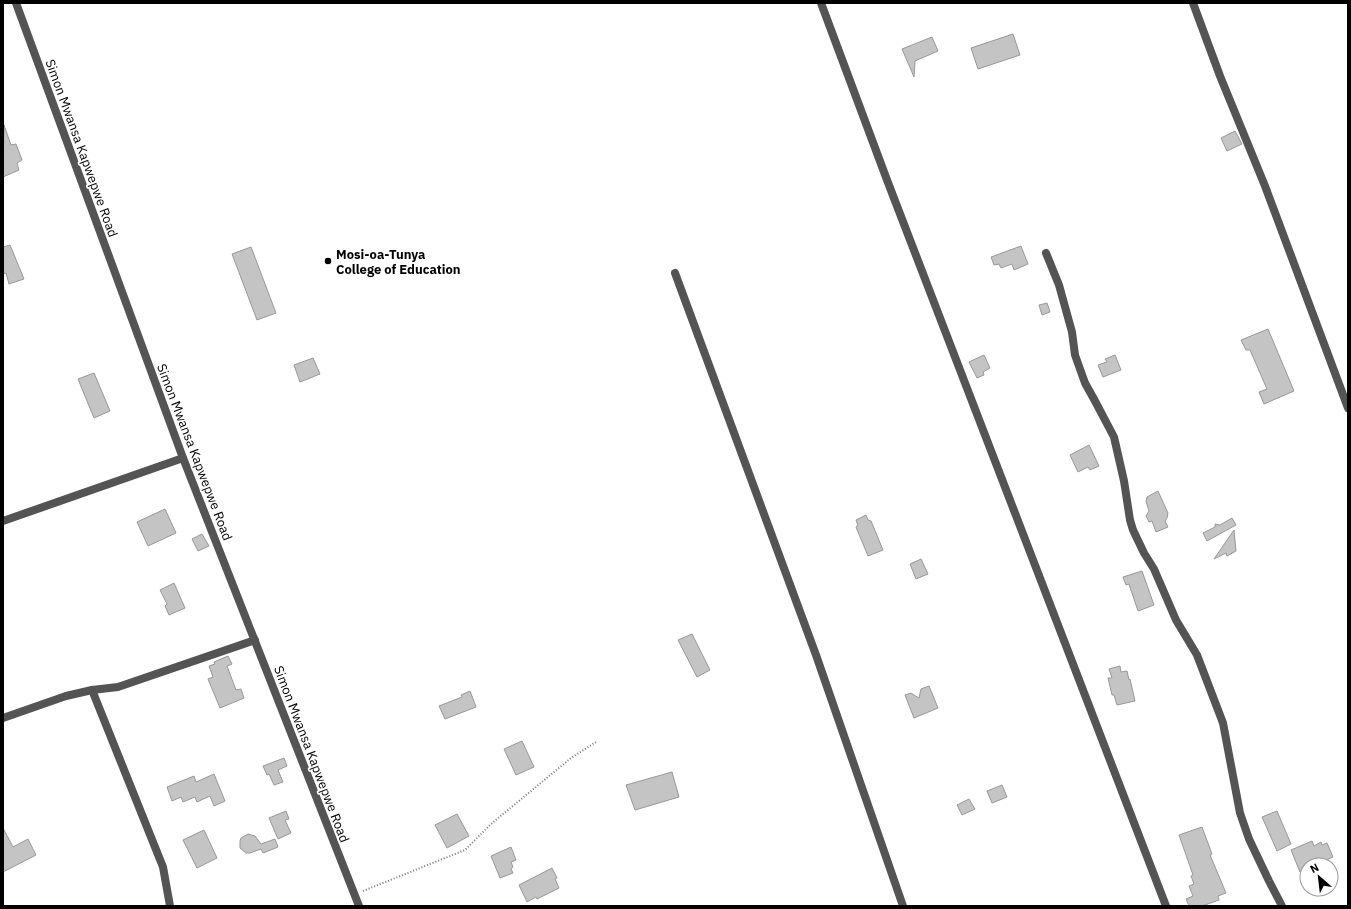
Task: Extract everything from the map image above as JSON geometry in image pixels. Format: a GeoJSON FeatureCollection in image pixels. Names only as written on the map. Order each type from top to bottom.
{"type":"FeatureCollection","features":[{"type":"Feature","properties":{"kind":"street","name":"Simon Mwansa Kapwepwe Road"},"geometry":{"type":"LineString","coordinates":[[16,3],[183,458],[359,906]]}},
{"type":"Feature","properties":{"kind":"street"},"geometry":{"type":"LineString","coordinates":[[821,3],[886,180],[1166,906]]}},
{"type":"Feature","properties":{"kind":"street"},"geometry":{"type":"LineString","coordinates":[[1193,3],[1220,76],[1265,186],[1348,408]]}},
{"type":"Feature","properties":{"kind":"street"},"geometry":{"type":"LineString","coordinates":[[1046,253],[1059,285],[1072,332],[1075,355],[1085,383],[1114,437],[1133,530],[1144,553],[1154,569],[1176,620],[1196,656],[1223,723],[1240,813],[1249,839],[1282,906]]}},
{"type":"Feature","properties":{"kind":"street"},"geometry":{"type":"LineString","coordinates":[[675,273],[816,656],[903,906]]}},
{"type":"Feature","properties":{"kind":"street"},"geometry":{"type":"LineString","coordinates":[[3,521],[183,458]]}},
{"type":"Feature","properties":{"kind":"street"},"geometry":{"type":"LineString","coordinates":[[3,718],[66,696],[92,690],[118,687],[255,640]]}},
{"type":"Feature","properties":{"kind":"street"},"geometry":{"type":"LineString","coordinates":[[92,690],[164,867],[170,906]]}},
{"type":"Feature","properties":{"kind":"path"},"geometry":{"type":"LineString","coordinates":[[355,894],[465,850],[491,824],[571,758],[596,742]]}},
{"type":"Feature","properties":{"kind":"building"},"geometry":{"type":"Polygon","coordinates":[[[1013,34],[1020,55],[978,69],[971,48],[1013,34]]]}},
{"type":"Feature","properties":{"kind":"building"},"geometry":{"type":"Polygon","coordinates":[[[932,37],[938,51],[915,61],[914,77],[902,49],[932,37]]]}},
{"type":"Feature","properties":{"kind":"building"},"geometry":{"type":"Polygon","coordinates":[[[4,125],[11,145],[16,144],[22,160],[17,163],[19,170],[3,177],[4,125]]]}},
{"type":"Feature","properties":{"kind":"building"},"geometry":{"type":"Polygon","coordinates":[[[1235,131],[1242,144],[1227,151],[1221,138],[1235,131]]]}},
{"type":"Feature","properties":{"kind":"building"},"geometry":{"type":"Polygon","coordinates":[[[10,245],[24,279],[9,284],[6,273],[3,274],[3,247],[10,245]]]}},
{"type":"Feature","properties":{"kind":"building"},"geometry":{"type":"Polygon","coordinates":[[[1021,246],[1028,264],[1014,270],[1012,264],[1001,268],[999,264],[994,265],[991,257],[1021,246]]]}},
{"type":"Feature","properties":{"kind":"building"},"geometry":{"type":"Polygon","coordinates":[[[251,247],[276,313],[257,320],[232,254],[251,247]]]}},
{"type":"Feature","properties":{"kind":"building"},"geometry":{"type":"Polygon","coordinates":[[[1047,303],[1050,312],[1042,315],[1039,305],[1047,303]]]}},
{"type":"Feature","properties":{"kind":"building"},"geometry":{"type":"Polygon","coordinates":[[[1268,329],[1294,391],[1264,404],[1259,392],[1267,389],[1250,350],[1246,350],[1241,340],[1268,329]]]}},
{"type":"Feature","properties":{"kind":"building"},"geometry":{"type":"Polygon","coordinates":[[[984,355],[990,368],[983,372],[984,375],[977,378],[969,362],[984,355]]]}},
{"type":"Feature","properties":{"kind":"building"},"geometry":{"type":"Polygon","coordinates":[[[1115,355],[1121,370],[1103,377],[1098,365],[1107,362],[1105,359],[1115,355]]]}},
{"type":"Feature","properties":{"kind":"building"},"geometry":{"type":"Polygon","coordinates":[[[313,358],[320,374],[300,382],[294,365],[313,358]]]}},
{"type":"Feature","properties":{"kind":"building"},"geometry":{"type":"Polygon","coordinates":[[[94,373],[110,411],[94,418],[78,379],[94,373]]]}},
{"type":"Feature","properties":{"kind":"building"},"geometry":{"type":"Polygon","coordinates":[[[1089,445],[1099,466],[1090,470],[1088,467],[1078,472],[1070,455],[1089,445]]]}},
{"type":"Feature","properties":{"kind":"building"},"geometry":{"type":"Polygon","coordinates":[[[1158,491],[1168,513],[1165,521],[1168,527],[1156,532],[1152,521],[1149,522],[1146,516],[1149,511],[1146,501],[1147,497],[1158,491]]]}},
{"type":"Feature","properties":{"kind":"building"},"geometry":{"type":"Polygon","coordinates":[[[165,509],[176,533],[148,546],[137,522],[165,509]]]}},
{"type":"Feature","properties":{"kind":"building"},"geometry":{"type":"Polygon","coordinates":[[[866,515],[868,520],[871,521],[883,550],[868,556],[856,527],[858,525],[856,520],[866,515]]]}},
{"type":"Feature","properties":{"kind":"building"},"geometry":{"type":"Polygon","coordinates":[[[1232,518],[1236,525],[1207,541],[1203,533],[1215,527],[1215,524],[1220,525],[1232,518]]]}},
{"type":"Feature","properties":{"kind":"building"},"geometry":{"type":"Polygon","coordinates":[[[1234,530],[1236,551],[1227,556],[1226,553],[1214,559],[1234,530]]]}},
{"type":"Feature","properties":{"kind":"building"},"geometry":{"type":"Polygon","coordinates":[[[202,534],[209,546],[198,551],[192,539],[202,534]]]}},
{"type":"Feature","properties":{"kind":"building"},"geometry":{"type":"Polygon","coordinates":[[[921,559],[928,574],[916,579],[910,564],[921,559]]]}},
{"type":"Feature","properties":{"kind":"building"},"geometry":{"type":"Polygon","coordinates":[[[1142,571],[1154,605],[1138,611],[1129,584],[1126,585],[1123,577],[1142,571]]]}},
{"type":"Feature","properties":{"kind":"building"},"geometry":{"type":"Polygon","coordinates":[[[174,583],[185,608],[169,615],[165,606],[167,604],[160,590],[174,583]]]}},
{"type":"Feature","properties":{"kind":"building"},"geometry":{"type":"Polygon","coordinates":[[[692,634],[710,670],[697,677],[678,640],[692,634]]]}},
{"type":"Feature","properties":{"kind":"building"},"geometry":{"type":"Polygon","coordinates":[[[228,656],[232,664],[227,666],[236,690],[241,689],[244,698],[220,708],[208,679],[213,677],[209,666],[215,664],[214,662],[228,656]]]}},
{"type":"Feature","properties":{"kind":"building"},"geometry":{"type":"Polygon","coordinates":[[[1120,666],[1121,672],[1127,671],[1135,701],[1117,705],[1114,695],[1112,695],[1108,678],[1112,678],[1109,669],[1120,666]]]}},
{"type":"Feature","properties":{"kind":"building"},"geometry":{"type":"Polygon","coordinates":[[[929,686],[938,708],[914,718],[905,695],[911,693],[919,698],[921,689],[929,686]]]}},
{"type":"Feature","properties":{"kind":"building"},"geometry":{"type":"Polygon","coordinates":[[[470,691],[476,707],[445,719],[439,706],[462,697],[461,695],[470,691]]]}},
{"type":"Feature","properties":{"kind":"building"},"geometry":{"type":"Polygon","coordinates":[[[522,741],[534,767],[516,775],[504,749],[522,741]]]}},
{"type":"Feature","properties":{"kind":"building"},"geometry":{"type":"Polygon","coordinates":[[[284,758],[287,766],[278,770],[283,782],[274,785],[263,766],[284,758]]]}},
{"type":"Feature","properties":{"kind":"building"},"geometry":{"type":"Polygon","coordinates":[[[672,772],[679,797],[635,810],[626,785],[672,772]]]}},
{"type":"Feature","properties":{"kind":"building"},"geometry":{"type":"Polygon","coordinates":[[[214,774],[225,801],[214,806],[210,796],[197,802],[195,797],[183,802],[181,797],[172,801],[167,787],[194,776],[196,782],[214,774]]]}},
{"type":"Feature","properties":{"kind":"building"},"geometry":{"type":"Polygon","coordinates":[[[1002,785],[1007,797],[992,803],[987,791],[1002,785]]]}},
{"type":"Feature","properties":{"kind":"building"},"geometry":{"type":"Polygon","coordinates":[[[969,799],[975,809],[962,815],[957,805],[969,799]]]}},
{"type":"Feature","properties":{"kind":"building"},"geometry":{"type":"Polygon","coordinates":[[[286,811],[289,819],[285,820],[291,833],[278,839],[269,818],[286,811]]]}},
{"type":"Feature","properties":{"kind":"building"},"geometry":{"type":"Polygon","coordinates":[[[1277,811],[1291,844],[1277,851],[1262,817],[1277,811]]]}},
{"type":"Feature","properties":{"kind":"building"},"geometry":{"type":"Polygon","coordinates":[[[457,814],[469,836],[447,848],[435,825],[457,814]]]}},
{"type":"Feature","properties":{"kind":"building"},"geometry":{"type":"Polygon","coordinates":[[[1202,827],[1212,854],[1210,855],[1226,893],[1218,896],[1219,900],[1202,906],[1189,906],[1186,899],[1193,896],[1189,886],[1194,884],[1191,876],[1193,875],[1179,835],[1202,827]]]}},
{"type":"Feature","properties":{"kind":"building"},"geometry":{"type":"Polygon","coordinates":[[[3,828],[13,847],[28,839],[36,855],[3,872],[3,828]]]}},
{"type":"Feature","properties":{"kind":"building"},"geometry":{"type":"Polygon","coordinates":[[[204,830],[217,858],[197,868],[183,840],[204,830]]]}},
{"type":"Feature","properties":{"kind":"building"},"geometry":{"type":"Polygon","coordinates":[[[248,834],[255,836],[261,844],[275,839],[278,847],[263,853],[261,849],[246,853],[240,848],[240,841],[241,838],[248,834]]]}},
{"type":"Feature","properties":{"kind":"building"},"geometry":{"type":"Polygon","coordinates":[[[1312,841],[1314,846],[1321,842],[1322,845],[1327,843],[1333,857],[1299,857],[1299,870],[1291,850],[1312,841]]]}},
{"type":"Feature","properties":{"kind":"building"},"geometry":{"type":"Polygon","coordinates":[[[511,847],[516,860],[511,862],[513,867],[511,869],[513,873],[500,878],[491,856],[511,847]]]}},
{"type":"Feature","properties":{"kind":"building"},"geometry":{"type":"Polygon","coordinates":[[[552,868],[557,878],[555,879],[559,888],[537,899],[536,897],[527,902],[519,885],[552,868]]]}},
{"type":"Feature","properties":{"kind":"place","name":"Mosi-oa-Tunya College of Education"},"geometry":{"type":"Point","coordinates":[328,261]}}]}
